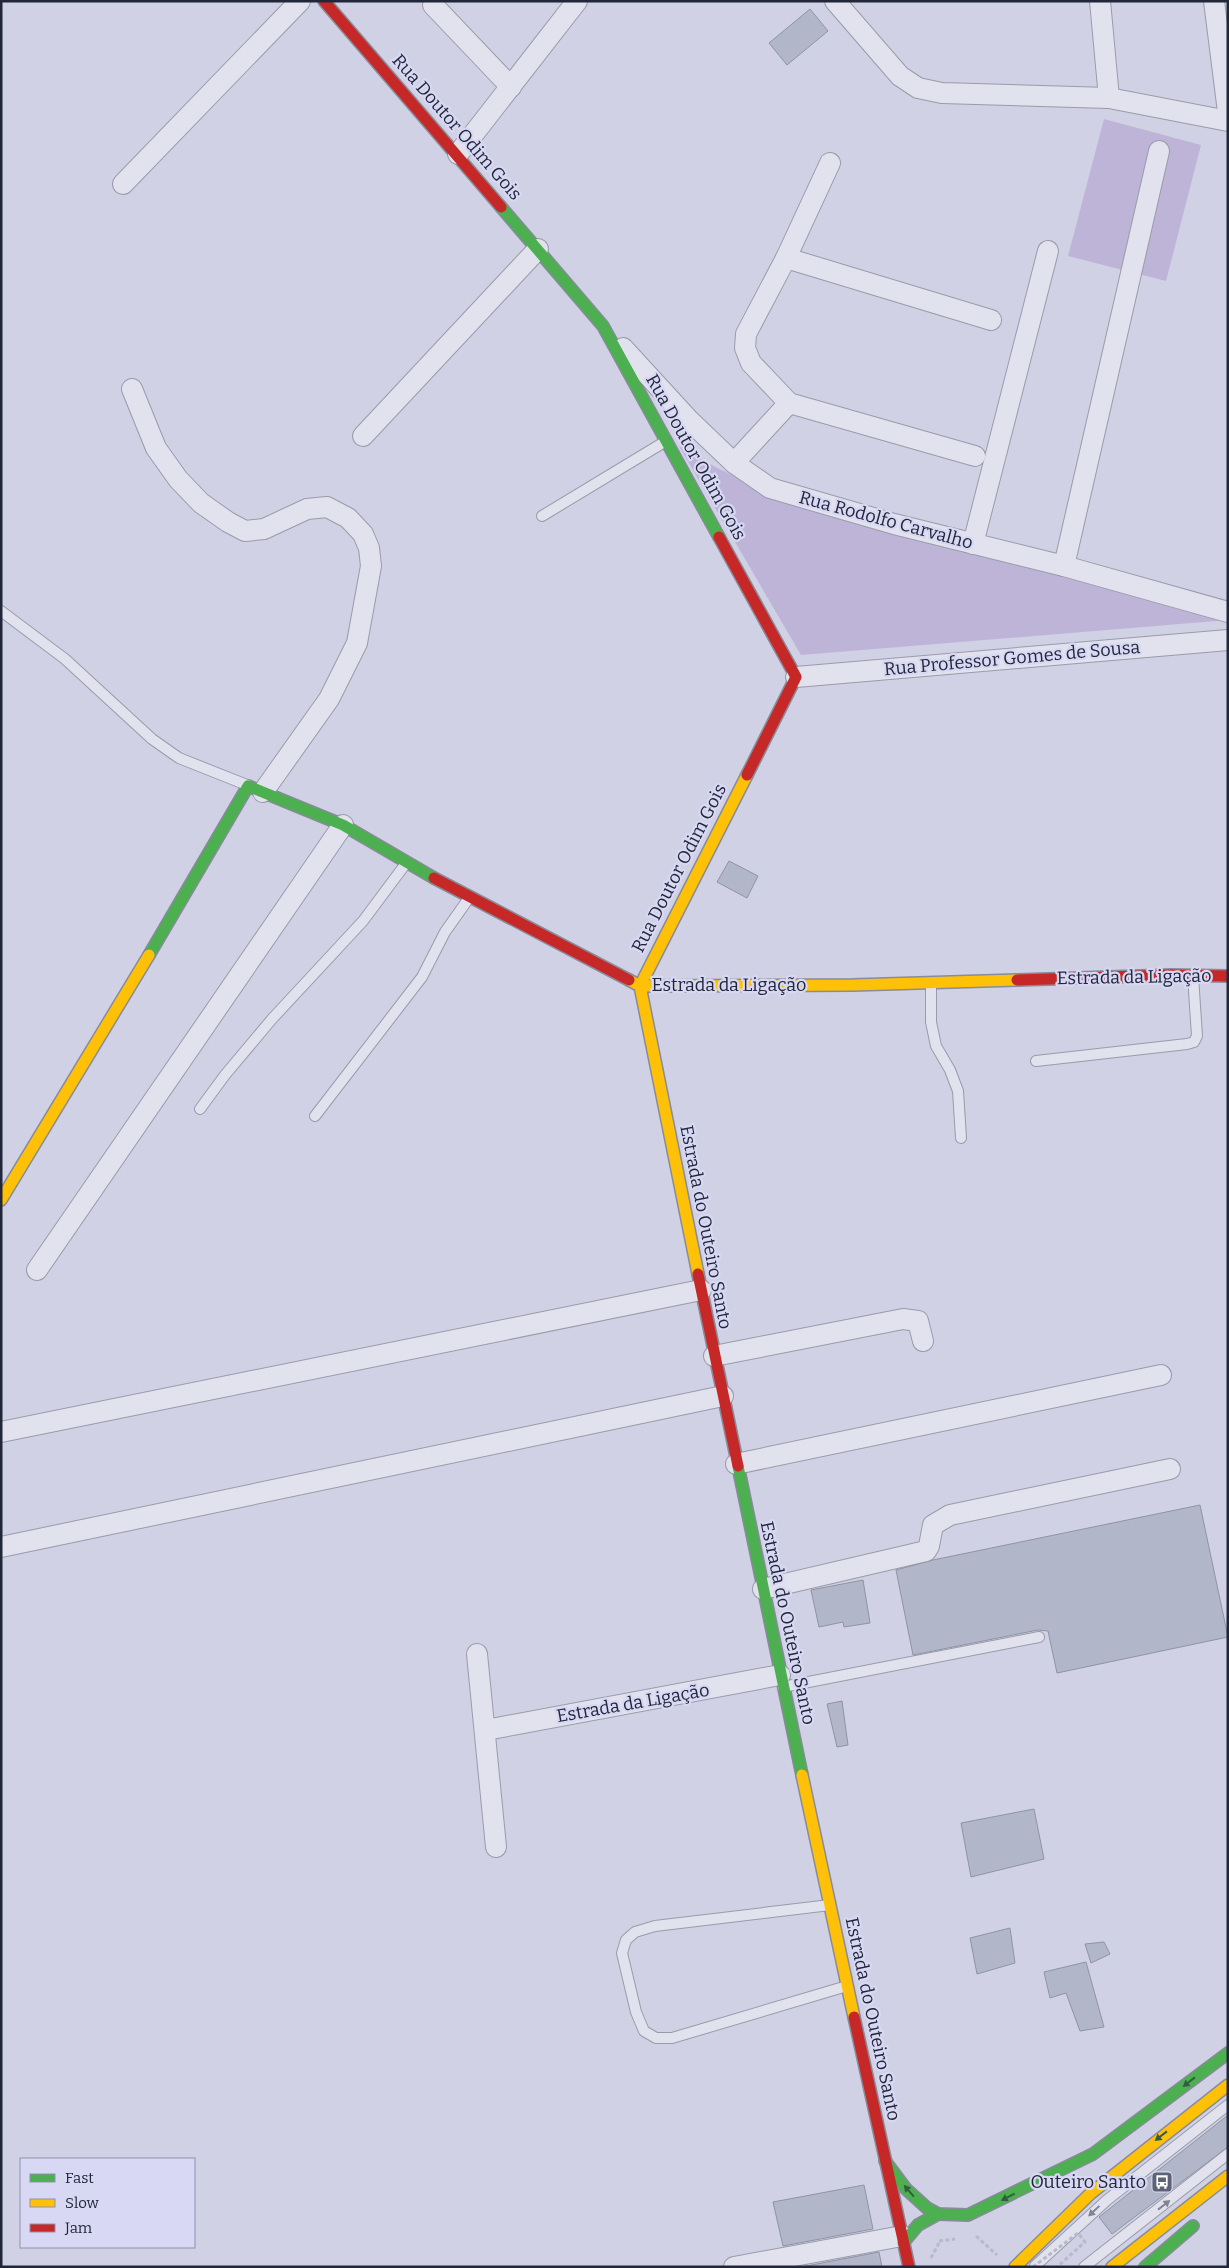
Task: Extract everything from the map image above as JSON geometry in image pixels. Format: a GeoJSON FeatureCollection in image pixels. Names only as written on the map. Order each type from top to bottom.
{"type":"FeatureCollection","features":[{"type":"Feature","properties":{"kind":"main road","name":"Rua Doutor Odim Gois"},"geometry":{"type":"LineString","coordinates":[[324,1],[458,154],[603,326],[796,676],[640,986]]}},
{"type":"Feature","properties":{"kind":"main road","name":"Estrada da Ligação"},"geometry":{"type":"LineString","coordinates":[[256,789],[343,825],[469,898],[640,986],[1228,976]]}},
{"type":"Feature","properties":{"kind":"main road"},"geometry":{"type":"LineString","coordinates":[[1,1200],[256,789]]}},
{"type":"Feature","properties":{"kind":"main road","name":"Estrada do Outeiro Santo"},"geometry":{"type":"LineString","coordinates":[[640,986],[781,1681],[909,2267]]}},
{"type":"Feature","properties":{"kind":"main road"},"geometry":{"type":"LineString","coordinates":[[885,2161],[916,2200],[938,2214],[968,2215],[1093,2154],[1228,2053]]}},
{"type":"Feature","properties":{"kind":"main road"},"geometry":{"type":"LineString","coordinates":[[1015,2267],[1090,2194],[1228,2085]]}},
{"type":"Feature","properties":{"kind":"main road"},"geometry":{"type":"LineString","coordinates":[[1112,2267],[1228,2176]]}},
{"type":"Feature","properties":{"kind":"main road"},"geometry":{"type":"LineString","coordinates":[[902,2239],[918,2225],[938,2214]]}},
{"type":"Feature","properties":{"kind":"main road"},"geometry":{"type":"LineString","coordinates":[[1145,2267],[1205,2215]]}},
{"type":"Feature","properties":{"kind":"street"},"geometry":{"type":"LineString","coordinates":[[123,184],[300,1]]}},
{"type":"Feature","properties":{"kind":"street"},"geometry":{"type":"LineString","coordinates":[[458,154],[578,1]]}},
{"type":"Feature","properties":{"kind":"street"},"geometry":{"type":"LineString","coordinates":[[835,1],[900,76],[918,88],[942,93],[1109,98],[1228,121]]}},
{"type":"Feature","properties":{"kind":"street"},"geometry":{"type":"LineString","coordinates":[[1100,1],[1109,98]]}},
{"type":"Feature","properties":{"kind":"street"},"geometry":{"type":"LineString","coordinates":[[1214,1],[1228,112]]}},
{"type":"Feature","properties":{"kind":"street"},"geometry":{"type":"LineString","coordinates":[[433,5],[511,87]]}},
{"type":"Feature","properties":{"kind":"street"},"geometry":{"type":"LineString","coordinates":[[1064,566],[1159,151]]}},
{"type":"Feature","properties":{"kind":"street"},"geometry":{"type":"LineString","coordinates":[[830,163],[786,258],[746,334],[746,348],[751,362],[789,403],[976,456]]}},
{"type":"Feature","properties":{"kind":"street"},"geometry":{"type":"LineString","coordinates":[[363,436],[538,248]]}},
{"type":"Feature","properties":{"kind":"street"},"geometry":{"type":"LineString","coordinates":[[973,544],[1048,252]]}},
{"type":"Feature","properties":{"kind":"street"},"geometry":{"type":"LineString","coordinates":[[786,258],[991,320]]}},
{"type":"Feature","properties":{"kind":"street","name":"Rua Rodolfo Carvalho"},"geometry":{"type":"LineString","coordinates":[[603,326],[689,420],[734,463],[770,488],[894,524],[1064,566],[1228,612]]}},
{"type":"Feature","properties":{"kind":"street"},"geometry":{"type":"LineString","coordinates":[[132,389],[156,448],[178,480],[201,503],[228,522],[245,531],[264,529],[307,509],[327,508],[348,518],[363,534],[369,548],[371,566],[357,643],[329,699],[256,789]]}},
{"type":"Feature","properties":{"kind":"street"},"geometry":{"type":"LineString","coordinates":[[734,463],[789,403]]}},
{"type":"Feature","properties":{"kind":"street","name":"Rua Professor Gomes de Sousa"},"geometry":{"type":"LineString","coordinates":[[796,676],[1228,640]]}},
{"type":"Feature","properties":{"kind":"street"},"geometry":{"type":"LineString","coordinates":[[37,1270],[343,825]]}},
{"type":"Feature","properties":{"kind":"street"},"geometry":{"type":"LineString","coordinates":[[1,1432],[701,1290]]}},
{"type":"Feature","properties":{"kind":"street"},"geometry":{"type":"LineString","coordinates":[[714,1356],[903,1319],[918,1321],[923,1341]]}},
{"type":"Feature","properties":{"kind":"street"},"geometry":{"type":"LineString","coordinates":[[736,1464],[1161,1375]]}},
{"type":"Feature","properties":{"kind":"street"},"geometry":{"type":"LineString","coordinates":[[1,1547],[722,1396]]}},
{"type":"Feature","properties":{"kind":"street"},"geometry":{"type":"LineString","coordinates":[[763,1589],[926,1551],[929,1546],[933,1525],[950,1515],[1170,1469]]}},
{"type":"Feature","properties":{"kind":"street"},"geometry":{"type":"LineString","coordinates":[[477,1654],[486,1730],[496,1848]]}},
{"type":"Feature","properties":{"kind":"street","name":"Estrada da Ligação"},"geometry":{"type":"LineString","coordinates":[[486,1730],[781,1681]]}},
{"type":"Feature","properties":{"kind":"street"},"geometry":{"type":"LineString","coordinates":[[734,2267],[902,2239]]}},
{"type":"Feature","properties":{"kind":"lane"},"geometry":{"type":"LineString","coordinates":[[542,516],[667,441]]}},
{"type":"Feature","properties":{"kind":"lane"},"geometry":{"type":"LineString","coordinates":[[1,611],[65,659],[152,739],[179,758],[256,789]]}},
{"type":"Feature","properties":{"kind":"lane"},"geometry":{"type":"LineString","coordinates":[[200,1109],[225,1075],[272,1019],[364,921],[408,862]]}},
{"type":"Feature","properties":{"kind":"lane"},"geometry":{"type":"LineString","coordinates":[[315,1116],[422,977],[445,932],[469,898]]}},
{"type":"Feature","properties":{"kind":"lane"},"geometry":{"type":"LineString","coordinates":[[1036,1061],[1194,1042],[1197,1036],[1193,976]]}},
{"type":"Feature","properties":{"kind":"lane"},"geometry":{"type":"LineString","coordinates":[[931,982],[931,1022],[936,1046],[950,1070],[958,1091],[961,1138]]}},
{"type":"Feature","properties":{"kind":"lane"},"geometry":{"type":"LineString","coordinates":[[781,1681],[1039,1638]]}},
{"type":"Feature","properties":{"kind":"lane"},"geometry":{"type":"LineString","coordinates":[[830,1905],[655,1926],[635,1932],[626,1940],[622,1953],[636,2012],[644,2031],[656,2038],[672,2038],[848,1986]]}},
{"type":"Feature","properties":{"kind":"lane"},"geometry":{"type":"LineString","coordinates":[[1034,2267],[1106,2200],[1228,2104]]}},
{"type":"Feature","properties":{"kind":"lane"},"geometry":{"type":"LineString","coordinates":[[1084,2267],[1228,2154]]}},
{"type":"Feature","properties":{"kind":"path"},"geometry":{"type":"LineString","coordinates":[[1034,2267],[1078,2233],[1085,2242],[1057,2267]]}},
{"type":"Feature","properties":{"kind":"path"},"geometry":{"type":"LineString","coordinates":[[967,2237],[975,2235],[1004,2260]]}},
{"type":"Feature","properties":{"kind":"path"},"geometry":{"type":"LineString","coordinates":[[929,2263],[940,2241],[959,2238]]}},
{"type":"Feature","properties":{"kind":"shaded area"},"geometry":{"type":"Polygon","coordinates":[[[1104,119],[1201,145],[1166,281],[1068,256],[1104,119]]]}},
{"type":"Feature","properties":{"kind":"shaded area"},"geometry":{"type":"Polygon","coordinates":[[[679,446],[719,469],[789,499],[1228,620],[801,655],[679,446]]]}},
{"type":"Feature","properties":{"kind":"building"},"geometry":{"type":"Polygon","coordinates":[[[810,9],[828,31],[787,65],[769,43],[810,9]]]}},
{"type":"Feature","properties":{"kind":"building"},"geometry":{"type":"Polygon","coordinates":[[[729,861],[758,876],[747,898],[717,882],[729,861]]]}},
{"type":"Feature","properties":{"kind":"building"},"geometry":{"type":"Polygon","coordinates":[[[1200,1505],[1228,1637],[1057,1673],[1048,1631],[1038,1630],[913,1655],[896,1570],[933,1560],[1200,1505]]]}},
{"type":"Feature","properties":{"kind":"building"},"geometry":{"type":"Polygon","coordinates":[[[863,1580],[870,1623],[844,1627],[843,1622],[819,1627],[811,1590],[863,1580]]]}},
{"type":"Feature","properties":{"kind":"building"},"geometry":{"type":"Polygon","coordinates":[[[842,1701],[848,1745],[837,1747],[827,1704],[842,1701]]]}},
{"type":"Feature","properties":{"kind":"building"},"geometry":{"type":"Polygon","coordinates":[[[1034,1809],[1044,1859],[971,1877],[961,1823],[1034,1809]]]}},
{"type":"Feature","properties":{"kind":"building"},"geometry":{"type":"Polygon","coordinates":[[[1010,1928],[1015,1963],[977,1974],[970,1938],[1010,1928]]]}},
{"type":"Feature","properties":{"kind":"building"},"geometry":{"type":"Polygon","coordinates":[[[1104,1942],[1110,1954],[1091,1963],[1085,1944],[1104,1942]]]}},
{"type":"Feature","properties":{"kind":"building"},"geometry":{"type":"Polygon","coordinates":[[[1086,1962],[1104,2027],[1080,2031],[1066,1993],[1050,1998],[1044,1972],[1086,1962]]]}},
{"type":"Feature","properties":{"kind":"building","name":"Outeiro Santo"},"geometry":{"type":"Polygon","coordinates":[[[1228,2115],[1228,2147],[1112,2234],[1099,2217],[1228,2115]]]}},
{"type":"Feature","properties":{"kind":"building"},"geometry":{"type":"Polygon","coordinates":[[[864,2185],[873,2229],[783,2246],[773,2202],[864,2185]]]}},
{"type":"Feature","properties":{"kind":"building"},"geometry":{"type":"Polygon","coordinates":[[[879,2252],[882,2267],[801,2267],[879,2252]]]}},
{"type":"Feature","properties":{"kind":"traffic: fast"},"geometry":{"type":"LineString","coordinates":[[501,207],[603,326],[719,537]]}},
{"type":"Feature","properties":{"kind":"traffic: fast"},"geometry":{"type":"LineString","coordinates":[[149,955],[248,786],[343,825],[434,878]]}},
{"type":"Feature","properties":{"kind":"traffic: fast"},"geometry":{"type":"LineString","coordinates":[[738,1466],[802,1775]]}},
{"type":"Feature","properties":{"kind":"traffic: fast"},"geometry":{"type":"LineString","coordinates":[[885,2161],[906,2189],[927,2208],[938,2214],[968,2215],[1093,2154],[1228,2053]]}},
{"type":"Feature","properties":{"kind":"traffic: fast"},"geometry":{"type":"LineString","coordinates":[[903,2243],[918,2225],[938,2214]]}},
{"type":"Feature","properties":{"kind":"traffic: fast"},"geometry":{"type":"LineString","coordinates":[[1145,2267],[1193,2226]]}},
{"type":"Feature","properties":{"kind":"traffic: slow"},"geometry":{"type":"LineString","coordinates":[[640,986],[747,775]]}},
{"type":"Feature","properties":{"kind":"traffic: slow"},"geometry":{"type":"LineString","coordinates":[[1,1200],[149,955]]}},
{"type":"Feature","properties":{"kind":"traffic: slow"},"geometry":{"type":"LineString","coordinates":[[629,980],[640,986],[853,985],[1017,980]]}},
{"type":"Feature","properties":{"kind":"traffic: slow"},"geometry":{"type":"LineString","coordinates":[[640,986],[698,1274]]}},
{"type":"Feature","properties":{"kind":"traffic: slow"},"geometry":{"type":"LineString","coordinates":[[802,1775],[854,2017]]}},
{"type":"Feature","properties":{"kind":"traffic: slow"},"geometry":{"type":"LineString","coordinates":[[1015,2267],[1090,2194],[1228,2085]]}},
{"type":"Feature","properties":{"kind":"traffic: slow"},"geometry":{"type":"LineString","coordinates":[[1112,2267],[1228,2176]]}},
{"type":"Feature","properties":{"kind":"traffic: jam"},"geometry":{"type":"LineString","coordinates":[[324,1],[501,207]]}},
{"type":"Feature","properties":{"kind":"traffic: jam"},"geometry":{"type":"LineString","coordinates":[[719,537],[796,677],[747,775]]}},
{"type":"Feature","properties":{"kind":"traffic: jam"},"geometry":{"type":"LineString","coordinates":[[434,878],[629,980]]}},
{"type":"Feature","properties":{"kind":"traffic: jam"},"geometry":{"type":"LineString","coordinates":[[1017,980],[1171,975],[1228,976]]}},
{"type":"Feature","properties":{"kind":"traffic: jam"},"geometry":{"type":"LineString","coordinates":[[698,1274],[738,1466]]}},
{"type":"Feature","properties":{"kind":"traffic: jam"},"geometry":{"type":"LineString","coordinates":[[854,2017],[909,2267]]}},
{"type":"Feature","properties":{"kind":"place","name":"Outeiro Santo"},"geometry":{"type":"Point","coordinates":[1162,2182]}}]}
